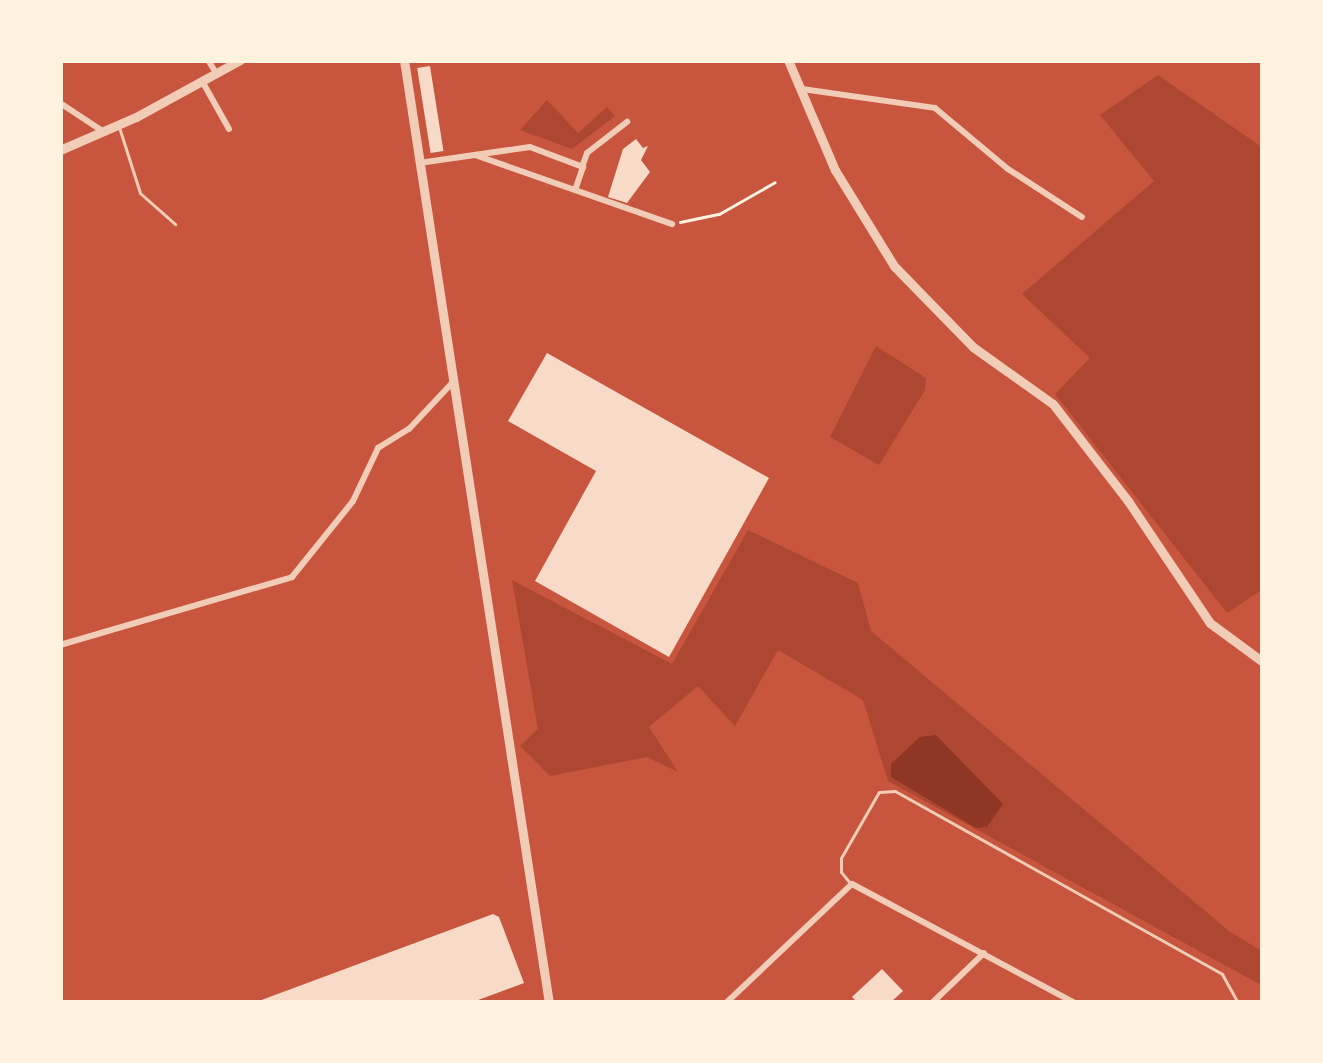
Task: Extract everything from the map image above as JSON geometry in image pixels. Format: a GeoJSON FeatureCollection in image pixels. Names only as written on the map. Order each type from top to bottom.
{"type":"FeatureCollection","features":[{"type":"Feature","properties":{"kind":"street"},"geometry":{"type":"LineString","coordinates":[[208,60],[216,73]]}},
{"type":"Feature","properties":{"kind":"street"},"geometry":{"type":"LineString","coordinates":[[60,150],[240,60]]}},
{"type":"Feature","properties":{"kind":"street"},"geometry":{"type":"LineString","coordinates":[[404,60],[549,1003]]}},
{"type":"Feature","properties":{"kind":"street"},"geometry":{"type":"LineString","coordinates":[[788,60],[835,170],[865,227],[894,266],[973,347],[1053,404],[1128,501],[1210,623],[1263,662]]}},
{"type":"Feature","properties":{"kind":"street"},"geometry":{"type":"LineString","coordinates":[[202,82],[230,129]]}},
{"type":"Feature","properties":{"kind":"street"},"geometry":{"type":"LineString","coordinates":[[802,89],[935,108],[1008,169],[1082,217]]}},
{"type":"Feature","properties":{"kind":"street"},"geometry":{"type":"LineString","coordinates":[[60,103],[104,132]]}},
{"type":"Feature","properties":{"kind":"street"},"geometry":{"type":"LineString","coordinates":[[575,190],[587,153],[627,122]]}},
{"type":"Feature","properties":{"kind":"street"},"geometry":{"type":"LineString","coordinates":[[419,163],[530,147],[582,167]]}},
{"type":"Feature","properties":{"kind":"street"},"geometry":{"type":"LineString","coordinates":[[475,155],[672,224]]}},
{"type":"Feature","properties":{"kind":"street"},"geometry":{"type":"LineString","coordinates":[[60,646],[292,577],[353,501],[378,448],[416,423],[453,382]]}},
{"type":"Feature","properties":{"kind":"street"},"geometry":{"type":"LineString","coordinates":[[726,1003],[852,884],[1075,1003]]}},
{"type":"Feature","properties":{"kind":"street"},"geometry":{"type":"LineString","coordinates":[[932,1003],[984,953]]}},
{"type":"Feature","properties":{"kind":"lane"},"geometry":{"type":"LineString","coordinates":[[118,125],[140,193],[176,224]]}},
{"type":"Feature","properties":{"kind":"lane"},"geometry":{"type":"LineString","coordinates":[[852,884],[841,872],[841,858],[879,793],[895,791],[1222,974],[1238,1003]]}},
{"type":"Feature","properties":{"kind":"path"},"geometry":{"type":"LineString","coordinates":[[672,224],[719,214],[775,182]]}},
{"type":"Feature","properties":{"kind":"shaded area"},"geometry":{"type":"Polygon","coordinates":[[[1158,75],[1263,148],[1263,589],[1227,613],[1055,394],[1090,358],[1022,294],[1154,181],[1100,115],[1158,75]]]}},
{"type":"Feature","properties":{"kind":"shaded area"},"geometry":{"type":"Polygon","coordinates":[[[547,100],[578,133],[607,107],[615,116],[572,149],[520,130],[547,100]]]}},
{"type":"Feature","properties":{"kind":"shaded area"},"geometry":{"type":"Polygon","coordinates":[[[876,346],[926,378],[925,390],[879,465],[830,437],[876,346]]]}},
{"type":"Feature","properties":{"kind":"shaded area"},"geometry":{"type":"Polygon","coordinates":[[[748,530],[858,583],[871,631],[1229,931],[1263,952],[1263,986],[888,781],[863,700],[778,650],[735,726],[698,686],[649,727],[678,772],[647,757],[550,776],[520,746],[538,729],[512,580],[672,664],[748,530]]]}},
{"type":"Feature","properties":{"kind":"shaded area"},"geometry":{"type":"Polygon","coordinates":[[[936,735],[1003,804],[987,827],[976,828],[891,777],[891,764],[920,737],[936,735]]]}},
{"type":"Feature","properties":{"kind":"building"},"geometry":{"type":"Polygon","coordinates":[[[430,66],[443,151],[431,153],[417,68],[430,66]]]}},
{"type":"Feature","properties":{"kind":"building"},"geometry":{"type":"Polygon","coordinates":[[[636,139],[643,148],[648,146],[641,160],[650,172],[627,203],[608,197],[623,149],[636,139]]]}},
{"type":"Feature","properties":{"kind":"building"},"geometry":{"type":"Polygon","coordinates":[[[547,353],[769,478],[669,657],[535,581],[596,471],[508,421],[547,353]]]}},
{"type":"Feature","properties":{"kind":"building"},"geometry":{"type":"Polygon","coordinates":[[[493,914],[499,917],[524,983],[470,1003],[253,1003],[493,914]]]}},
{"type":"Feature","properties":{"kind":"building"},"geometry":{"type":"Polygon","coordinates":[[[882,969],[903,991],[890,1003],[858,1003],[852,997],[882,969]]]}}]}
